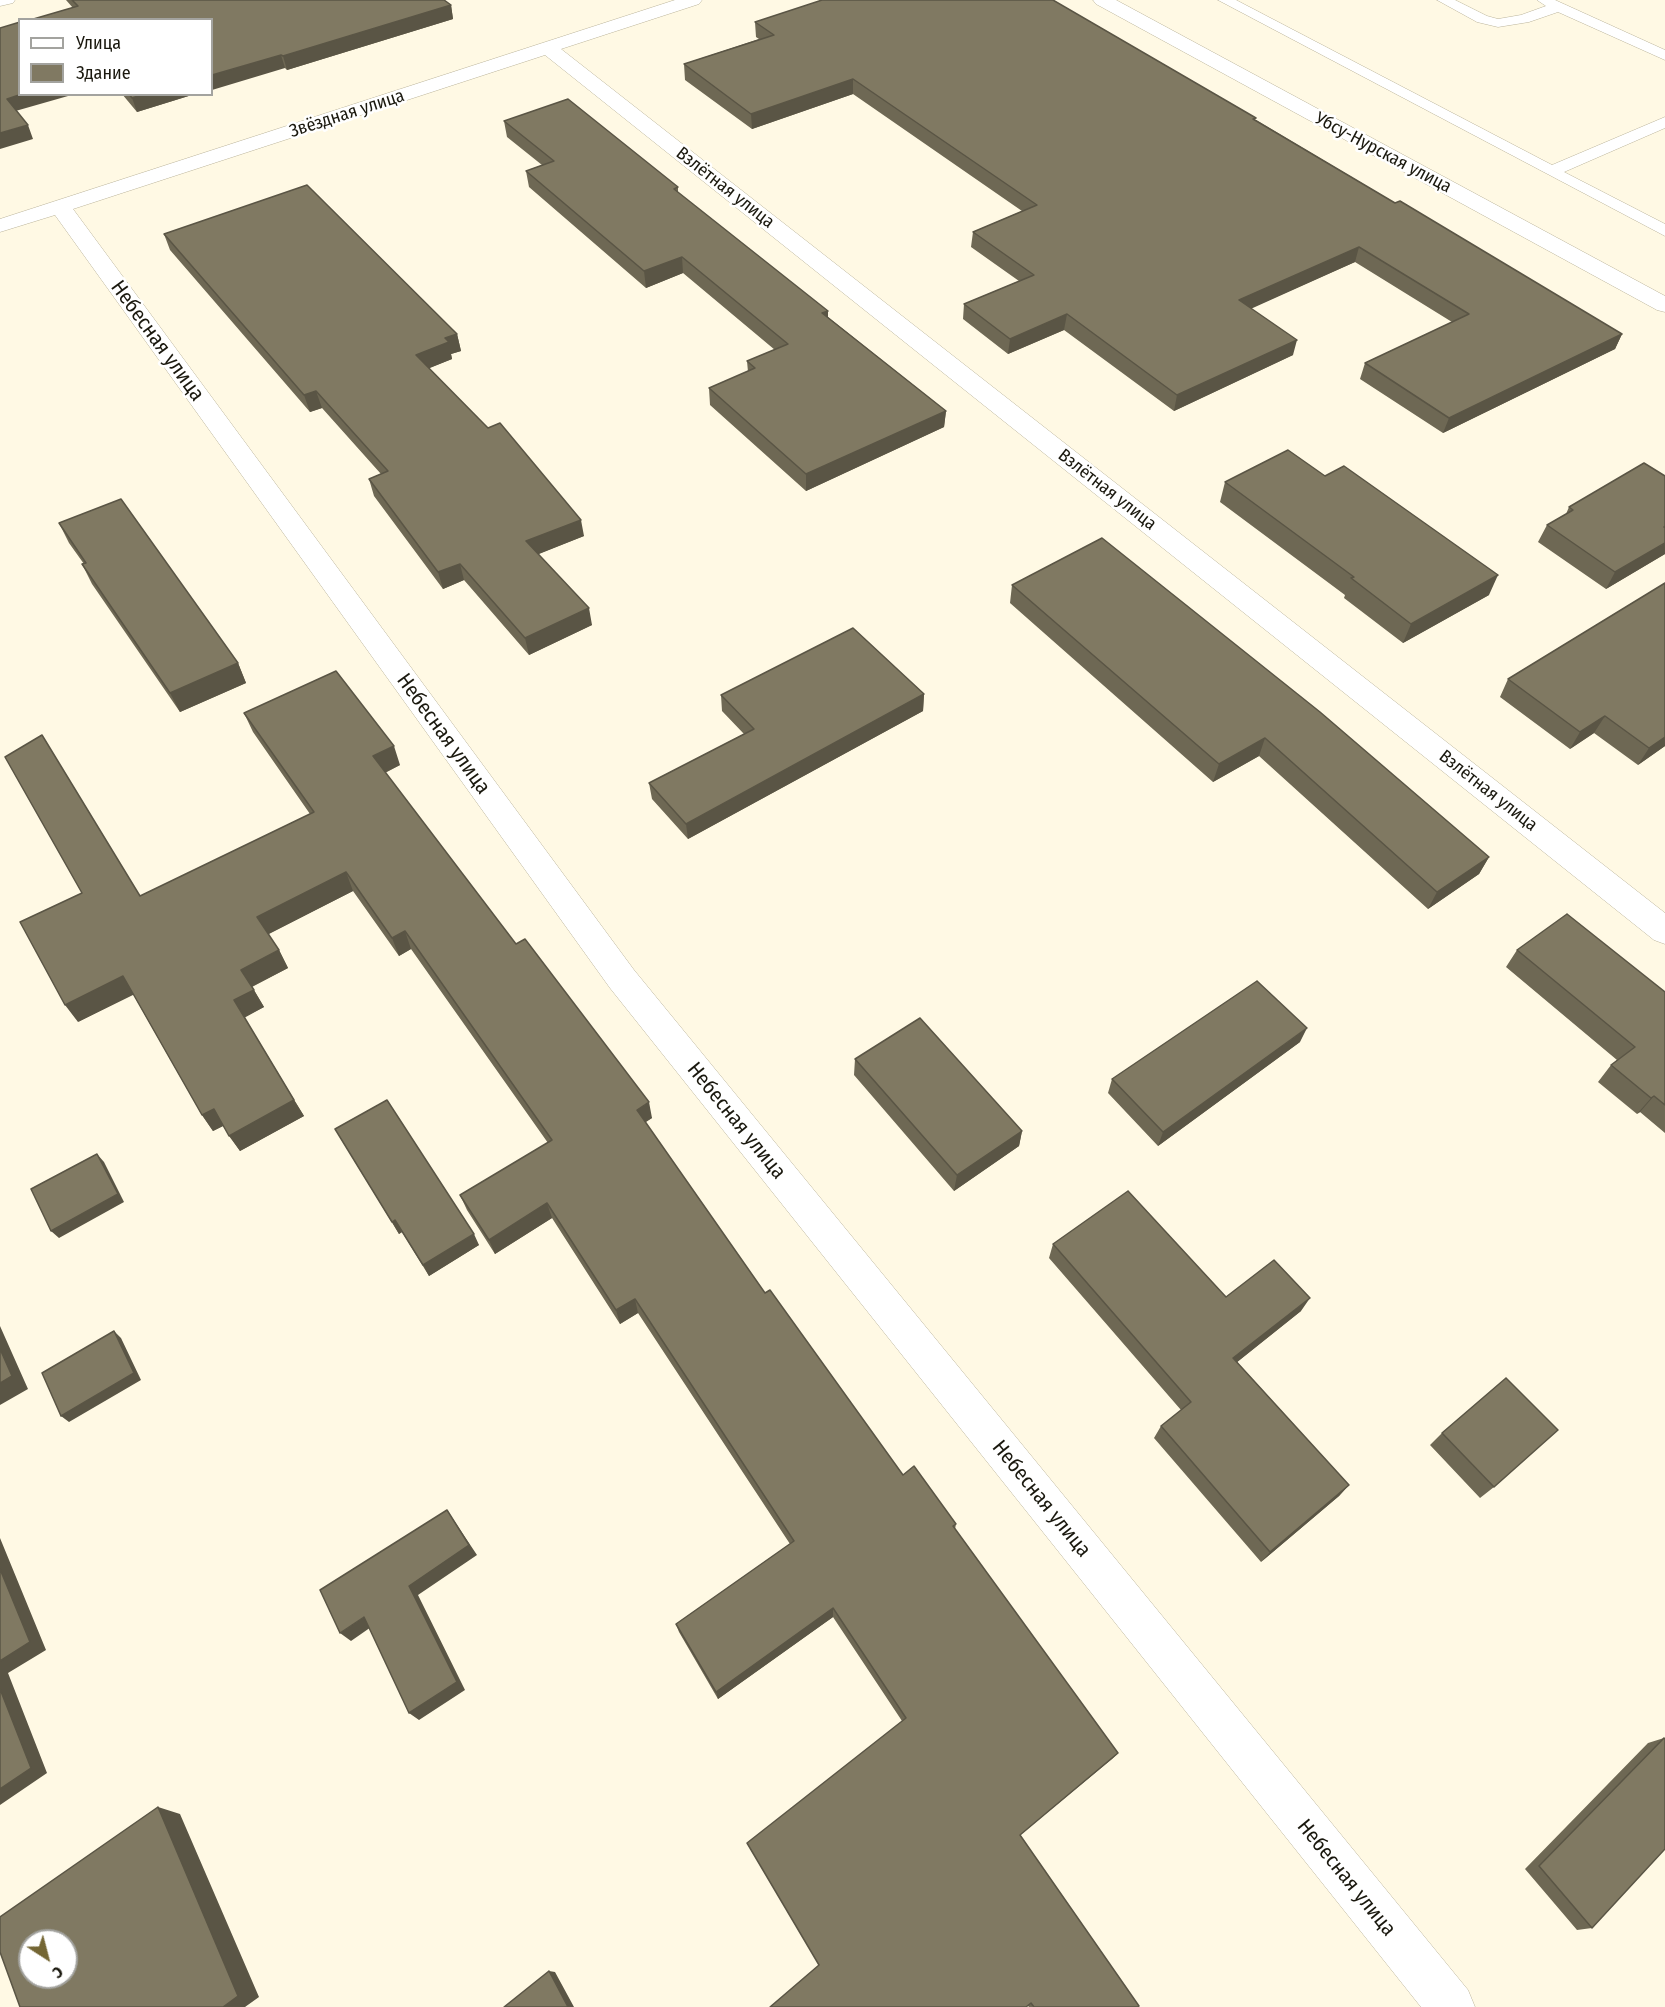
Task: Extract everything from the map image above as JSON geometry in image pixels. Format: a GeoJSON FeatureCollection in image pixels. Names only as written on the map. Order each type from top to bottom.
{"type":"FeatureCollection","features":[{"type":"Feature","properties":{"kind":"street","name":"Звёздная улица"},"geometry":{"type":"LineString","coordinates":[[0,226],[548,48],[635,11],[693,0]]}},
{"type":"Feature","properties":{"kind":"street","name":"Убсу-Нурская улица"},"geometry":{"type":"LineString","coordinates":[[1102,0],[1665,305]]}},
{"type":"Feature","properties":{"kind":"street","name":"Взлётная улица"},"geometry":{"type":"LineString","coordinates":[[548,48],[1665,932]]}},
{"type":"Feature","properties":{"kind":"street","name":"Небесная улица"},"geometry":{"type":"LineString","coordinates":[[60,207],[622,979],[1451,2007]]}},
{"type":"Feature","properties":{"kind":"lane"},"geometry":{"type":"LineString","coordinates":[[0,2],[8,0]]}},
{"type":"Feature","properties":{"kind":"lane"},"geometry":{"type":"LineString","coordinates":[[1225,0],[1665,231]]}},
{"type":"Feature","properties":{"kind":"lane"},"geometry":{"type":"LineString","coordinates":[[1444,0],[1482,19],[1498,22],[1524,19],[1551,3],[1665,56]]}},
{"type":"Feature","properties":{"kind":"lane"},"geometry":{"type":"LineString","coordinates":[[1552,171],[1665,122]]}},
{"type":"Feature","properties":{"kind":"lane"},"geometry":{"type":"LineString","coordinates":[[1641,218],[1657,210]]}},
{"type":"Feature","properties":{"kind":"building"},"geometry":{"type":"Polygon","coordinates":[[[72,0],[444,0],[451,5],[213,75],[213,18],[37,18],[78,6],[72,0]]]}},
{"type":"Feature","properties":{"kind":"building"},"geometry":{"type":"Polygon","coordinates":[[[822,0],[1053,0],[1256,118],[1253,119],[1395,203],[1400,201],[1622,334],[1449,418],[1365,363],[1469,314],[1359,247],[1239,300],[1297,340],[1177,395],[1067,314],[1010,339],[964,304],[1034,275],[973,232],[1037,205],[853,79],[751,114],[684,64],[774,35],[755,22],[822,0]]]}},
{"type":"Feature","properties":{"kind":"building"},"geometry":{"type":"Polygon","coordinates":[[[18,23],[18,95],[7,99],[28,125],[0,133],[0,28],[18,23]]]}},
{"type":"Feature","properties":{"kind":"building"},"geometry":{"type":"Polygon","coordinates":[[[568,99],[678,187],[674,189],[828,311],[822,313],[946,411],[806,474],[709,388],[755,368],[747,361],[788,344],[682,257],[644,271],[526,171],[554,161],[504,121],[568,99]]]}},
{"type":"Feature","properties":{"kind":"building"},"geometry":{"type":"Polygon","coordinates":[[[307,185],[457,334],[445,338],[449,342],[416,355],[488,428],[500,423],[581,520],[526,541],[589,608],[525,638],[460,564],[438,572],[369,479],[388,471],[316,391],[304,395],[164,234],[307,185]]]}},
{"type":"Feature","properties":{"kind":"building"},"geometry":{"type":"Polygon","coordinates":[[[1288,450],[1325,476],[1344,466],[1498,575],[1411,624],[1351,578],[1354,577],[1225,482],[1288,450]]]}},
{"type":"Feature","properties":{"kind":"building"},"geometry":{"type":"Polygon","coordinates":[[[1644,463],[1665,476],[1665,543],[1615,572],[1547,525],[1573,510],[1569,507],[1644,463]]]}},
{"type":"Feature","properties":{"kind":"building"},"geometry":{"type":"Polygon","coordinates":[[[121,499],[238,663],[170,693],[82,564],[86,563],[59,523],[121,499]]]}},
{"type":"Feature","properties":{"kind":"building"},"geometry":{"type":"Polygon","coordinates":[[[1102,538],[1320,712],[1489,857],[1437,892],[1265,738],[1219,764],[1012,585],[1102,538]]]}},
{"type":"Feature","properties":{"kind":"building"},"geometry":{"type":"Polygon","coordinates":[[[1665,583],[1665,737],[1649,748],[1605,716],[1580,732],[1508,679],[1665,583]]]}},
{"type":"Feature","properties":{"kind":"building"},"geometry":{"type":"Polygon","coordinates":[[[853,628],[924,694],[686,824],[649,783],[754,729],[721,695],[853,628]]]}},
{"type":"Feature","properties":{"kind":"building"},"geometry":{"type":"Polygon","coordinates":[[[336,671],[394,746],[373,756],[516,944],[525,939],[649,1102],[637,1110],[765,1293],[770,1290],[903,1475],[914,1466],[956,1524],[953,1526],[1118,1753],[1020,1835],[1138,2007],[1034,2007],[1031,2003],[1026,2007],[770,2007],[819,1965],[747,1843],[906,1718],[833,1608],[716,1692],[676,1624],[794,1541],[635,1299],[616,1310],[547,1203],[489,1240],[460,1195],[552,1140],[405,931],[392,938],[346,872],[257,917],[279,950],[241,970],[254,990],[234,1000],[294,1100],[229,1136],[214,1109],[202,1115],[123,976],[65,1005],[20,922],[82,893],[5,757],[42,735],[140,896],[314,812],[244,713],[336,671]]]}},
{"type":"Feature","properties":{"kind":"building"},"geometry":{"type":"Polygon","coordinates":[[[1567,914],[1665,992],[1665,1105],[1654,1096],[1651,1098],[1611,1065],[1635,1047],[1517,950],[1567,914]]]}},
{"type":"Feature","properties":{"kind":"building"},"geometry":{"type":"Polygon","coordinates":[[[1257,981],[1307,1028],[1163,1132],[1112,1079],[1257,981]]]}},
{"type":"Feature","properties":{"kind":"building"},"geometry":{"type":"Polygon","coordinates":[[[920,1018],[1022,1131],[957,1175],[855,1059],[920,1018]]]}},
{"type":"Feature","properties":{"kind":"building"},"geometry":{"type":"Polygon","coordinates":[[[387,1100],[474,1234],[423,1265],[395,1220],[392,1222],[335,1129],[387,1100]]]}},
{"type":"Feature","properties":{"kind":"building"},"geometry":{"type":"Polygon","coordinates":[[[97,1154],[118,1194],[51,1231],[31,1189],[97,1154]]]}},
{"type":"Feature","properties":{"kind":"building"},"geometry":{"type":"Polygon","coordinates":[[[1128,1191],[1226,1297],[1274,1260],[1310,1298],[1233,1358],[1349,1485],[1270,1552],[1161,1426],[1191,1402],[1053,1244],[1128,1191]]]}},
{"type":"Feature","properties":{"kind":"building"},"geometry":{"type":"Polygon","coordinates":[[[114,1331],[134,1373],[61,1416],[42,1373],[114,1331]]]}},
{"type":"Feature","properties":{"kind":"building"},"geometry":{"type":"Polygon","coordinates":[[[0,1349],[12,1376],[0,1383],[0,1349]]]}},
{"type":"Feature","properties":{"kind":"building"},"geometry":{"type":"Polygon","coordinates":[[[1506,1378],[1558,1430],[1494,1487],[1442,1433],[1506,1378]]]}},
{"type":"Feature","properties":{"kind":"building"},"geometry":{"type":"Polygon","coordinates":[[[447,1510],[469,1545],[409,1586],[457,1682],[409,1713],[364,1617],[340,1633],[320,1590],[447,1510]]]}},
{"type":"Feature","properties":{"kind":"building"},"geometry":{"type":"Polygon","coordinates":[[[0,1569],[30,1642],[0,1661],[0,1569]]]}},
{"type":"Feature","properties":{"kind":"building"},"geometry":{"type":"Polygon","coordinates":[[[0,1689],[31,1768],[0,1789],[0,1689]]]}},
{"type":"Feature","properties":{"kind":"building"},"geometry":{"type":"Polygon","coordinates":[[[1664,1738],[1665,1849],[1592,1928],[1539,1866],[1664,1738]]]}},
{"type":"Feature","properties":{"kind":"building"},"geometry":{"type":"Polygon","coordinates":[[[158,1807],[238,1996],[223,2007],[20,2007],[0,1952],[0,1917],[158,1807]]]}},
{"type":"Feature","properties":{"kind":"building"},"geometry":{"type":"Polygon","coordinates":[[[549,1971],[568,2007],[504,2007],[549,1971]]]}}]}
